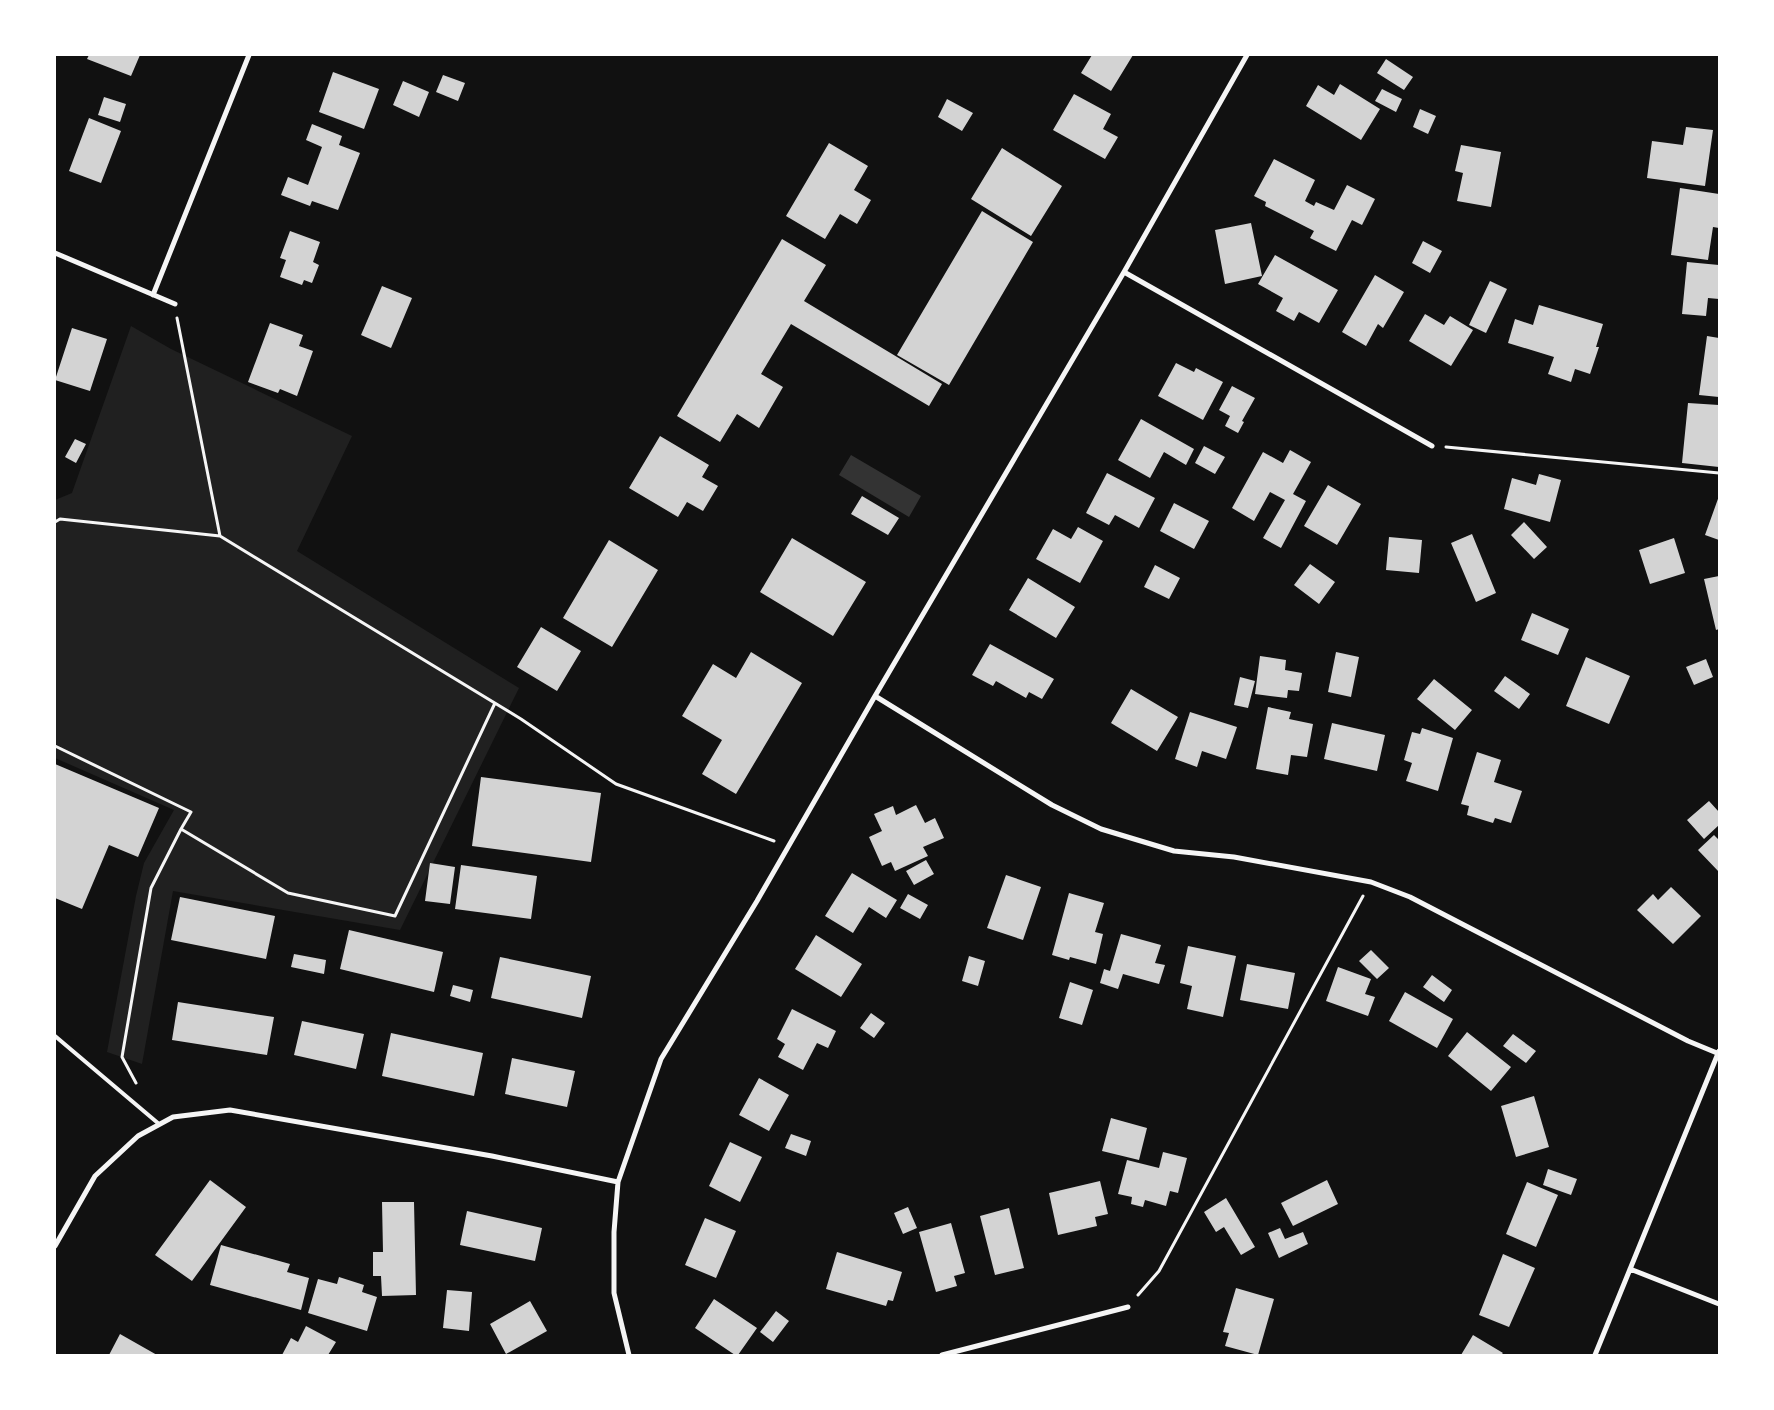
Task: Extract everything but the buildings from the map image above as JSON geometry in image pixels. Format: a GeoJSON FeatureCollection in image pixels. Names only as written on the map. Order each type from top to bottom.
{"type":"FeatureCollection","features":[{"type":"Feature","properties":{"kind":"street"},"geometry":{"type":"LineString","coordinates":[[153,294],[249,55]]}},
{"type":"Feature","properties":{"kind":"street"},"geometry":{"type":"LineString","coordinates":[[629,1355],[614,1293],[614,1232],[618,1182],[661,1059],[1124,272],[1247,55]]}},
{"type":"Feature","properties":{"kind":"street"},"geometry":{"type":"LineString","coordinates":[[55,253],[174,304]]}},
{"type":"Feature","properties":{"kind":"street"},"geometry":{"type":"LineString","coordinates":[[1124,272],[1432,446]]}},
{"type":"Feature","properties":{"kind":"street"},"geometry":{"type":"LineString","coordinates":[[874,696],[1052,805],[1101,829],[1174,851],[1234,857],[1371,882],[1410,897],[1688,1040],[1718,1052],[1595,1355]]}},
{"type":"Feature","properties":{"kind":"street"},"geometry":{"type":"LineString","coordinates":[[55,1246],[95,1176],[138,1136],[173,1117],[230,1110],[492,1156],[618,1182]]}},
{"type":"Feature","properties":{"kind":"street"},"geometry":{"type":"LineString","coordinates":[[1630,1268],[1719,1304]]}},
{"type":"Feature","properties":{"kind":"street"},"geometry":{"type":"LineString","coordinates":[[942,1355],[1128,1307]]}},
{"type":"Feature","properties":{"kind":"lane"},"geometry":{"type":"LineString","coordinates":[[55,1036],[160,1124]]}},
{"type":"Feature","properties":{"kind":"path"},"geometry":{"type":"LineString","coordinates":[[174,304],[220,536]]}},
{"type":"Feature","properties":{"kind":"path"},"geometry":{"type":"LineString","coordinates":[[1432,446],[1719,473]]}},
{"type":"Feature","properties":{"kind":"path"},"geometry":{"type":"LineString","coordinates":[[55,522],[60,519],[220,536],[521,718],[616,784],[788,846]]}},
{"type":"Feature","properties":{"kind":"path"},"geometry":{"type":"LineString","coordinates":[[181,829],[288,893],[395,916],[496,703]]}},
{"type":"Feature","properties":{"kind":"path"},"geometry":{"type":"LineString","coordinates":[[55,746],[191,812],[152,888],[122,1057],[141,1091]]}},
{"type":"Feature","properties":{"kind":"path"},"geometry":{"type":"LineString","coordinates":[[1128,1307],[1160,1271],[1371,882]]}},
{"type":"Feature","properties":{"kind":"shaded area"},"geometry":{"type":"Polygon","coordinates":[[[131,326],[171,349],[352,436],[297,551],[519,688],[400,930],[173,891],[142,1064],[107,1052],[136,896],[144,863],[174,810],[55,758],[55,500],[72,493],[131,326]]]}},
{"type":"Feature","properties":{"kind":"shaded area"},"geometry":{"type":"Polygon","coordinates":[[[851,455],[921,496],[909,517],[839,475],[851,455]]]}}]}
